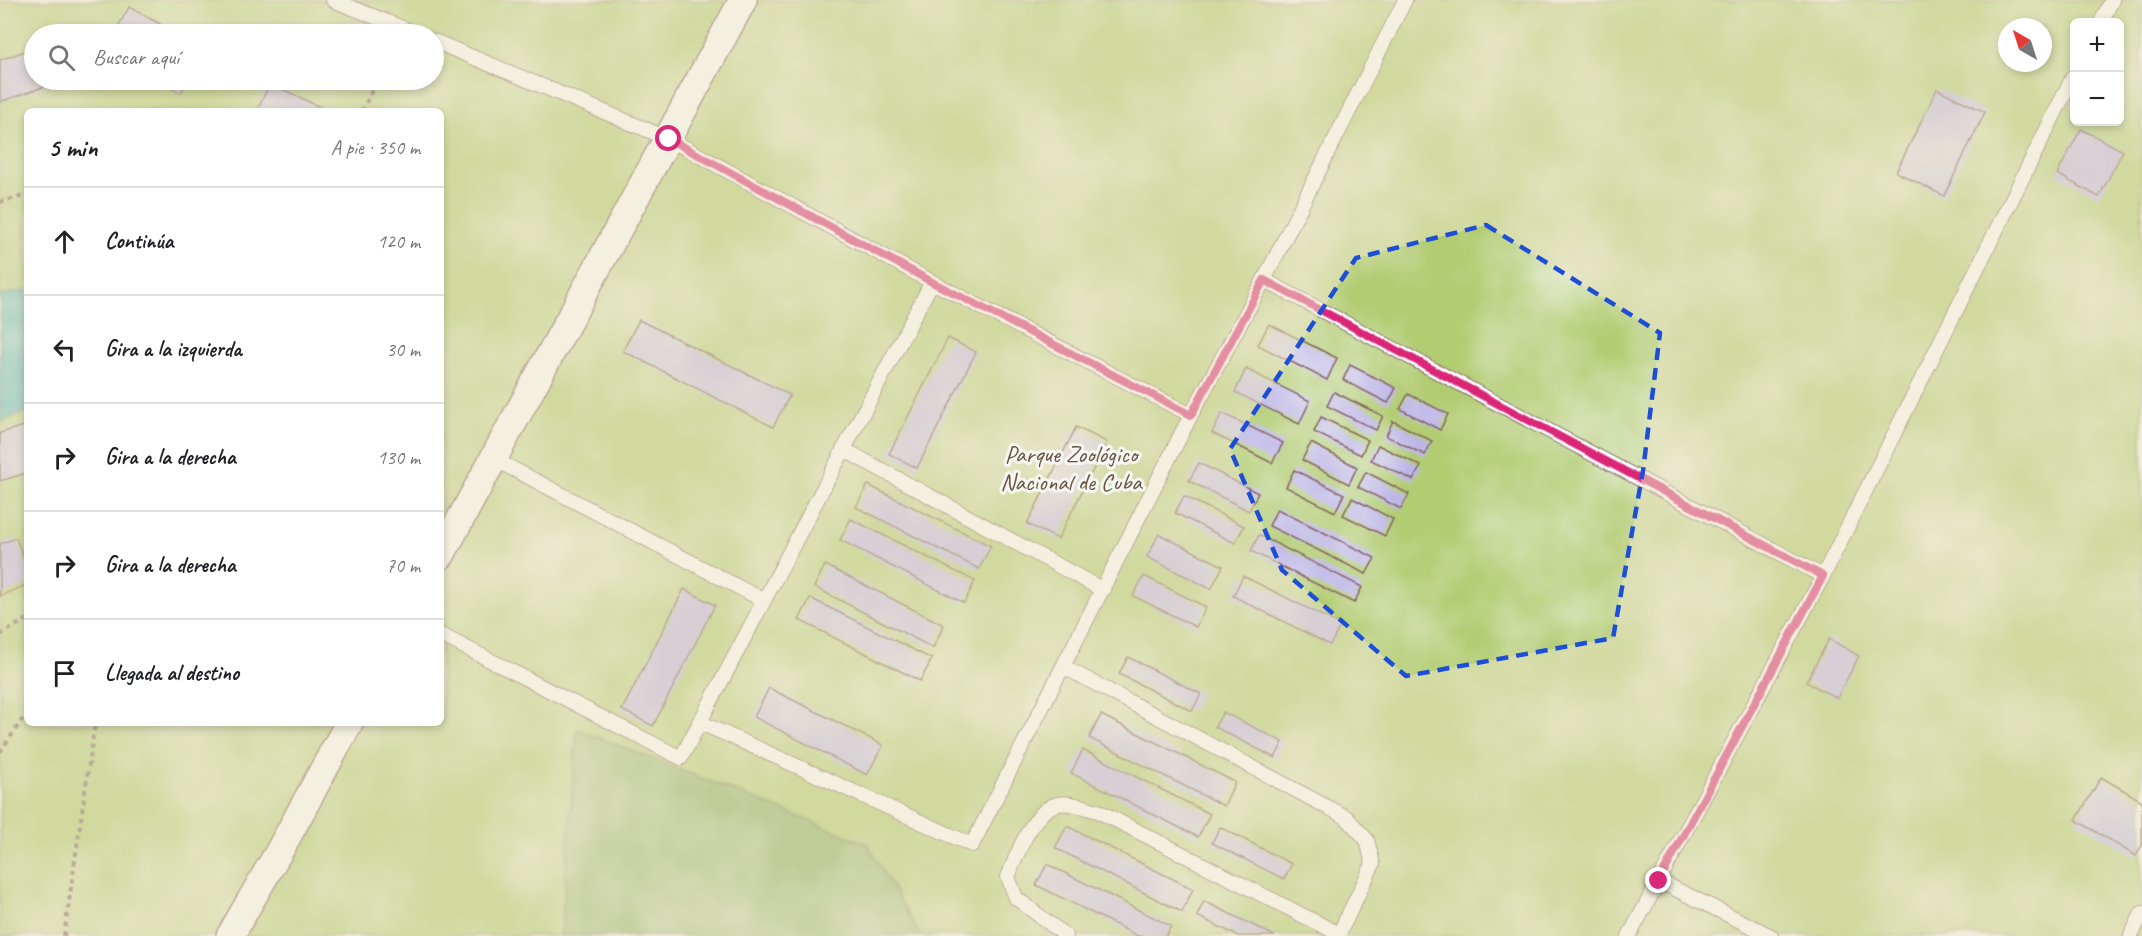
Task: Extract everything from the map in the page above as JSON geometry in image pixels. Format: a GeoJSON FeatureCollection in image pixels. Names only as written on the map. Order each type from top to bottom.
{"type":"FeatureCollection","features":[{"type":"Feature","properties":{"kind":"street"},"geometry":{"type":"LineString","coordinates":[[444,550],[743,0]]}},
{"type":"Feature","properties":{"kind":"street"},"geometry":{"type":"LineString","coordinates":[[230,936],[347,726]]}},
{"type":"Feature","properties":{"kind":"lane"},"geometry":{"type":"LineString","coordinates":[[333,0],[392,24]]}},
{"type":"Feature","properties":{"kind":"lane"},"geometry":{"type":"LineString","coordinates":[[699,722],[972,845],[1191,415],[1264,280],[1405,0]]}},
{"type":"Feature","properties":{"kind":"lane"},"geometry":{"type":"LineString","coordinates":[[2103,18],[2112,0]]}},
{"type":"Feature","properties":{"kind":"lane"},"geometry":{"type":"LineString","coordinates":[[444,45],[669,139],[932,282],[1191,415]]}},
{"type":"Feature","properties":{"kind":"lane"},"geometry":{"type":"LineString","coordinates":[[1629,936],[1823,576],[2070,83]]}},
{"type":"Feature","properties":{"kind":"lane"},"geometry":{"type":"LineString","coordinates":[[1264,280],[1823,576]]}},
{"type":"Feature","properties":{"kind":"lane"},"geometry":{"type":"LineString","coordinates":[[444,637],[681,758],[932,282]]}},
{"type":"Feature","properties":{"kind":"lane"},"geometry":{"type":"LineString","coordinates":[[843,449],[1102,590]]}},
{"type":"Feature","properties":{"kind":"lane"},"geometry":{"type":"LineString","coordinates":[[494,459],[763,600]]}},
{"type":"Feature","properties":{"kind":"lane"},"geometry":{"type":"LineString","coordinates":[[1064,666],[1346,817],[1367,840],[1373,864],[1338,935],[1098,811],[1069,803],[1053,805],[1034,822],[1017,852],[1008,877],[1016,898],[1066,936]]}},
{"type":"Feature","properties":{"kind":"lane"},"geometry":{"type":"LineString","coordinates":[[1659,881],[1771,936]]}},
{"type":"Feature","properties":{"kind":"lane"},"geometry":{"type":"LineString","coordinates":[[2131,936],[2142,913]]}},
{"type":"Feature","properties":{"kind":"path"},"geometry":{"type":"LineString","coordinates":[[363,108],[372,90]]}},
{"type":"Feature","properties":{"kind":"path"},"geometry":{"type":"LineString","coordinates":[[0,202],[24,196]]}},
{"type":"Feature","properties":{"kind":"path"},"geometry":{"type":"LineString","coordinates":[[0,635],[24,621]]}},
{"type":"Feature","properties":{"kind":"path"},"geometry":{"type":"LineString","coordinates":[[0,752],[24,717]]}},
{"type":"Feature","properties":{"kind":"path"},"geometry":{"type":"LineString","coordinates":[[64,936],[95,726]]}},
{"type":"Feature","properties":{"kind":"highlighted area"},"geometry":{"type":"Polygon","coordinates":[[[1486,225],[1660,333],[1643,471],[1613,638],[1406,676],[1282,570],[1230,449],[1356,258],[1486,225]]]}},
{"type":"Feature","properties":{"kind":"green space","name":"Parque Zoológico Nacional de Cuba"},"geometry":{"type":"Polygon","coordinates":[[[0,0],[2142,0],[2142,936],[0,936],[0,0]]]}},
{"type":"Feature","properties":{"kind":"green space"},"geometry":{"type":"Polygon","coordinates":[[[577,729],[868,844],[920,936],[561,936],[577,729]]]}},
{"type":"Feature","properties":{"kind":"water"},"geometry":{"type":"Polygon","coordinates":[[[24,291],[24,413],[0,422],[0,295],[24,291]]]}},
{"type":"Feature","properties":{"kind":"building"},"geometry":{"type":"Polygon","coordinates":[[[129,7],[160,24],[120,24],[129,7]]]}},
{"type":"Feature","properties":{"kind":"building"},"geometry":{"type":"Polygon","coordinates":[[[24,51],[24,90],[34,90],[0,102],[0,60],[24,51]]]}},
{"type":"Feature","properties":{"kind":"building"},"geometry":{"type":"Polygon","coordinates":[[[1937,89],[1985,112],[1944,196],[1896,172],[1937,89]]]}},
{"type":"Feature","properties":{"kind":"building"},"geometry":{"type":"Polygon","coordinates":[[[267,90],[284,90],[322,108],[258,108],[267,90]]]}},
{"type":"Feature","properties":{"kind":"building"},"geometry":{"type":"Polygon","coordinates":[[[2081,129],[2123,151],[2099,197],[2057,174],[2081,129]]]}},
{"type":"Feature","properties":{"kind":"building"},"geometry":{"type":"Polygon","coordinates":[[[639,320],[790,395],[773,427],[623,351],[639,320]]]}},
{"type":"Feature","properties":{"kind":"building"},"geometry":{"type":"Polygon","coordinates":[[[1269,324],[1337,358],[1327,380],[1258,345],[1269,324]]]}},
{"type":"Feature","properties":{"kind":"building"},"geometry":{"type":"Polygon","coordinates":[[[948,338],[976,352],[917,468],[889,454],[948,338]]]}},
{"type":"Feature","properties":{"kind":"building"},"geometry":{"type":"Polygon","coordinates":[[[1350,365],[1396,388],[1388,403],[1343,380],[1350,365]]]}},
{"type":"Feature","properties":{"kind":"building"},"geometry":{"type":"Polygon","coordinates":[[[1246,369],[1310,401],[1299,424],[1235,392],[1246,369]]]}},
{"type":"Feature","properties":{"kind":"building"},"geometry":{"type":"Polygon","coordinates":[[[1334,392],[1383,416],[1376,430],[1327,406],[1334,392]]]}},
{"type":"Feature","properties":{"kind":"building"},"geometry":{"type":"Polygon","coordinates":[[[1408,394],[1448,414],[1440,430],[1400,409],[1408,394]]]}},
{"type":"Feature","properties":{"kind":"building"},"geometry":{"type":"Polygon","coordinates":[[[1222,413],[1283,443],[1272,463],[1212,433],[1222,413]]]}},
{"type":"Feature","properties":{"kind":"building"},"geometry":{"type":"Polygon","coordinates":[[[1321,417],[1368,440],[1361,455],[1314,432],[1321,417]]]}},
{"type":"Feature","properties":{"kind":"building"},"geometry":{"type":"Polygon","coordinates":[[[1393,421],[1432,441],[1425,455],[1386,436],[1393,421]]]}},
{"type":"Feature","properties":{"kind":"building"},"geometry":{"type":"Polygon","coordinates":[[[24,426],[24,474],[0,481],[0,433],[24,426]]]}},
{"type":"Feature","properties":{"kind":"building"},"geometry":{"type":"Polygon","coordinates":[[[1076,427],[1107,442],[1058,539],[1027,524],[1076,427]]]}},
{"type":"Feature","properties":{"kind":"building"},"geometry":{"type":"Polygon","coordinates":[[[1311,443],[1357,467],[1349,484],[1302,460],[1311,443]]]}},
{"type":"Feature","properties":{"kind":"building"},"geometry":{"type":"Polygon","coordinates":[[[1378,445],[1421,466],[1413,480],[1371,460],[1378,445]]]}},
{"type":"Feature","properties":{"kind":"building"},"geometry":{"type":"Polygon","coordinates":[[[1199,463],[1258,493],[1249,511],[1189,481],[1199,463]]]}},
{"type":"Feature","properties":{"kind":"building"},"geometry":{"type":"Polygon","coordinates":[[[1294,470],[1344,494],[1335,512],[1286,487],[1294,470]]]}},
{"type":"Feature","properties":{"kind":"building"},"geometry":{"type":"Polygon","coordinates":[[[1366,472],[1409,494],[1401,509],[1358,487],[1366,472]]]}},
{"type":"Feature","properties":{"kind":"building"},"geometry":{"type":"Polygon","coordinates":[[[868,485],[991,546],[979,569],[856,507],[868,485]]]}},
{"type":"Feature","properties":{"kind":"building"},"geometry":{"type":"Polygon","coordinates":[[[1184,496],[1244,526],[1235,543],[1175,513],[1184,496]]]}},
{"type":"Feature","properties":{"kind":"building"},"geometry":{"type":"Polygon","coordinates":[[[1352,498],[1393,519],[1385,536],[1343,515],[1352,498]]]}},
{"type":"Feature","properties":{"kind":"building"},"geometry":{"type":"Polygon","coordinates":[[[1277,509],[1375,558],[1366,574],[1269,526],[1277,509]]]}},
{"type":"Feature","properties":{"kind":"building"},"geometry":{"type":"Polygon","coordinates":[[[851,519],[975,581],[964,603],[840,540],[851,519]]]}},
{"type":"Feature","properties":{"kind":"building"},"geometry":{"type":"Polygon","coordinates":[[[1159,534],[1223,566],[1211,589],[1147,557],[1159,534]]]}},
{"type":"Feature","properties":{"kind":"building"},"geometry":{"type":"Polygon","coordinates":[[[1259,535],[1362,587],[1354,603],[1251,551],[1259,535]]]}},
{"type":"Feature","properties":{"kind":"building"},"geometry":{"type":"Polygon","coordinates":[[[16,538],[24,558],[24,586],[0,596],[0,544],[16,538]]]}},
{"type":"Feature","properties":{"kind":"building"},"geometry":{"type":"Polygon","coordinates":[[[825,565],[944,625],[933,648],[814,587],[825,565]]]}},
{"type":"Feature","properties":{"kind":"building"},"geometry":{"type":"Polygon","coordinates":[[[1144,576],[1206,607],[1196,627],[1133,596],[1144,576]]]}},
{"type":"Feature","properties":{"kind":"building"},"geometry":{"type":"Polygon","coordinates":[[[1243,576],[1341,625],[1330,645],[1233,596],[1243,576]]]}},
{"type":"Feature","properties":{"kind":"building"},"geometry":{"type":"Polygon","coordinates":[[[684,589],[715,605],[653,726],[622,710],[684,589]]]}},
{"type":"Feature","properties":{"kind":"building"},"geometry":{"type":"Polygon","coordinates":[[[810,598],[932,659],[920,681],[799,620],[810,598]]]}},
{"type":"Feature","properties":{"kind":"building"},"geometry":{"type":"Polygon","coordinates":[[[1829,639],[1859,656],[1837,698],[1806,682],[1829,639]]]}},
{"type":"Feature","properties":{"kind":"building"},"geometry":{"type":"Polygon","coordinates":[[[1128,657],[1201,694],[1192,711],[1119,674],[1128,657]]]}},
{"type":"Feature","properties":{"kind":"building"},"geometry":{"type":"Polygon","coordinates":[[[769,688],[883,745],[867,775],[754,717],[769,688]]]}},
{"type":"Feature","properties":{"kind":"building"},"geometry":{"type":"Polygon","coordinates":[[[1223,712],[1283,742],[1275,758],[1215,727],[1223,712]]]}},
{"type":"Feature","properties":{"kind":"building"},"geometry":{"type":"Polygon","coordinates":[[[1101,715],[1235,782],[1224,806],[1089,738],[1101,715]]]}},
{"type":"Feature","properties":{"kind":"building"},"geometry":{"type":"Polygon","coordinates":[[[1083,750],[1210,814],[1198,837],[1071,773],[1083,750]]]}},
{"type":"Feature","properties":{"kind":"building"},"geometry":{"type":"Polygon","coordinates":[[[2101,777],[2142,801],[2142,845],[2136,856],[2076,820],[2101,777]]]}},
{"type":"Feature","properties":{"kind":"building"},"geometry":{"type":"Polygon","coordinates":[[[1067,826],[1193,889],[1182,912],[1055,848],[1067,826]]]}},
{"type":"Feature","properties":{"kind":"building"},"geometry":{"type":"Polygon","coordinates":[[[1220,827],[1292,864],[1284,879],[1212,843],[1220,827]]]}},
{"type":"Feature","properties":{"kind":"building"},"geometry":{"type":"Polygon","coordinates":[[[1047,864],[1171,926],[1166,936],[1138,936],[1036,885],[1047,864]]]}},
{"type":"Feature","properties":{"kind":"building"},"geometry":{"type":"Polygon","coordinates":[[[1204,901],[1275,936],[1238,936],[1197,916],[1204,901]]]}},
{"type":"Feature","properties":{"kind":"route"},"geometry":{"type":"LineString","coordinates":[[669,139],[932,282],[1191,415],[1264,280],[1823,576],[1659,881]]}}]}
